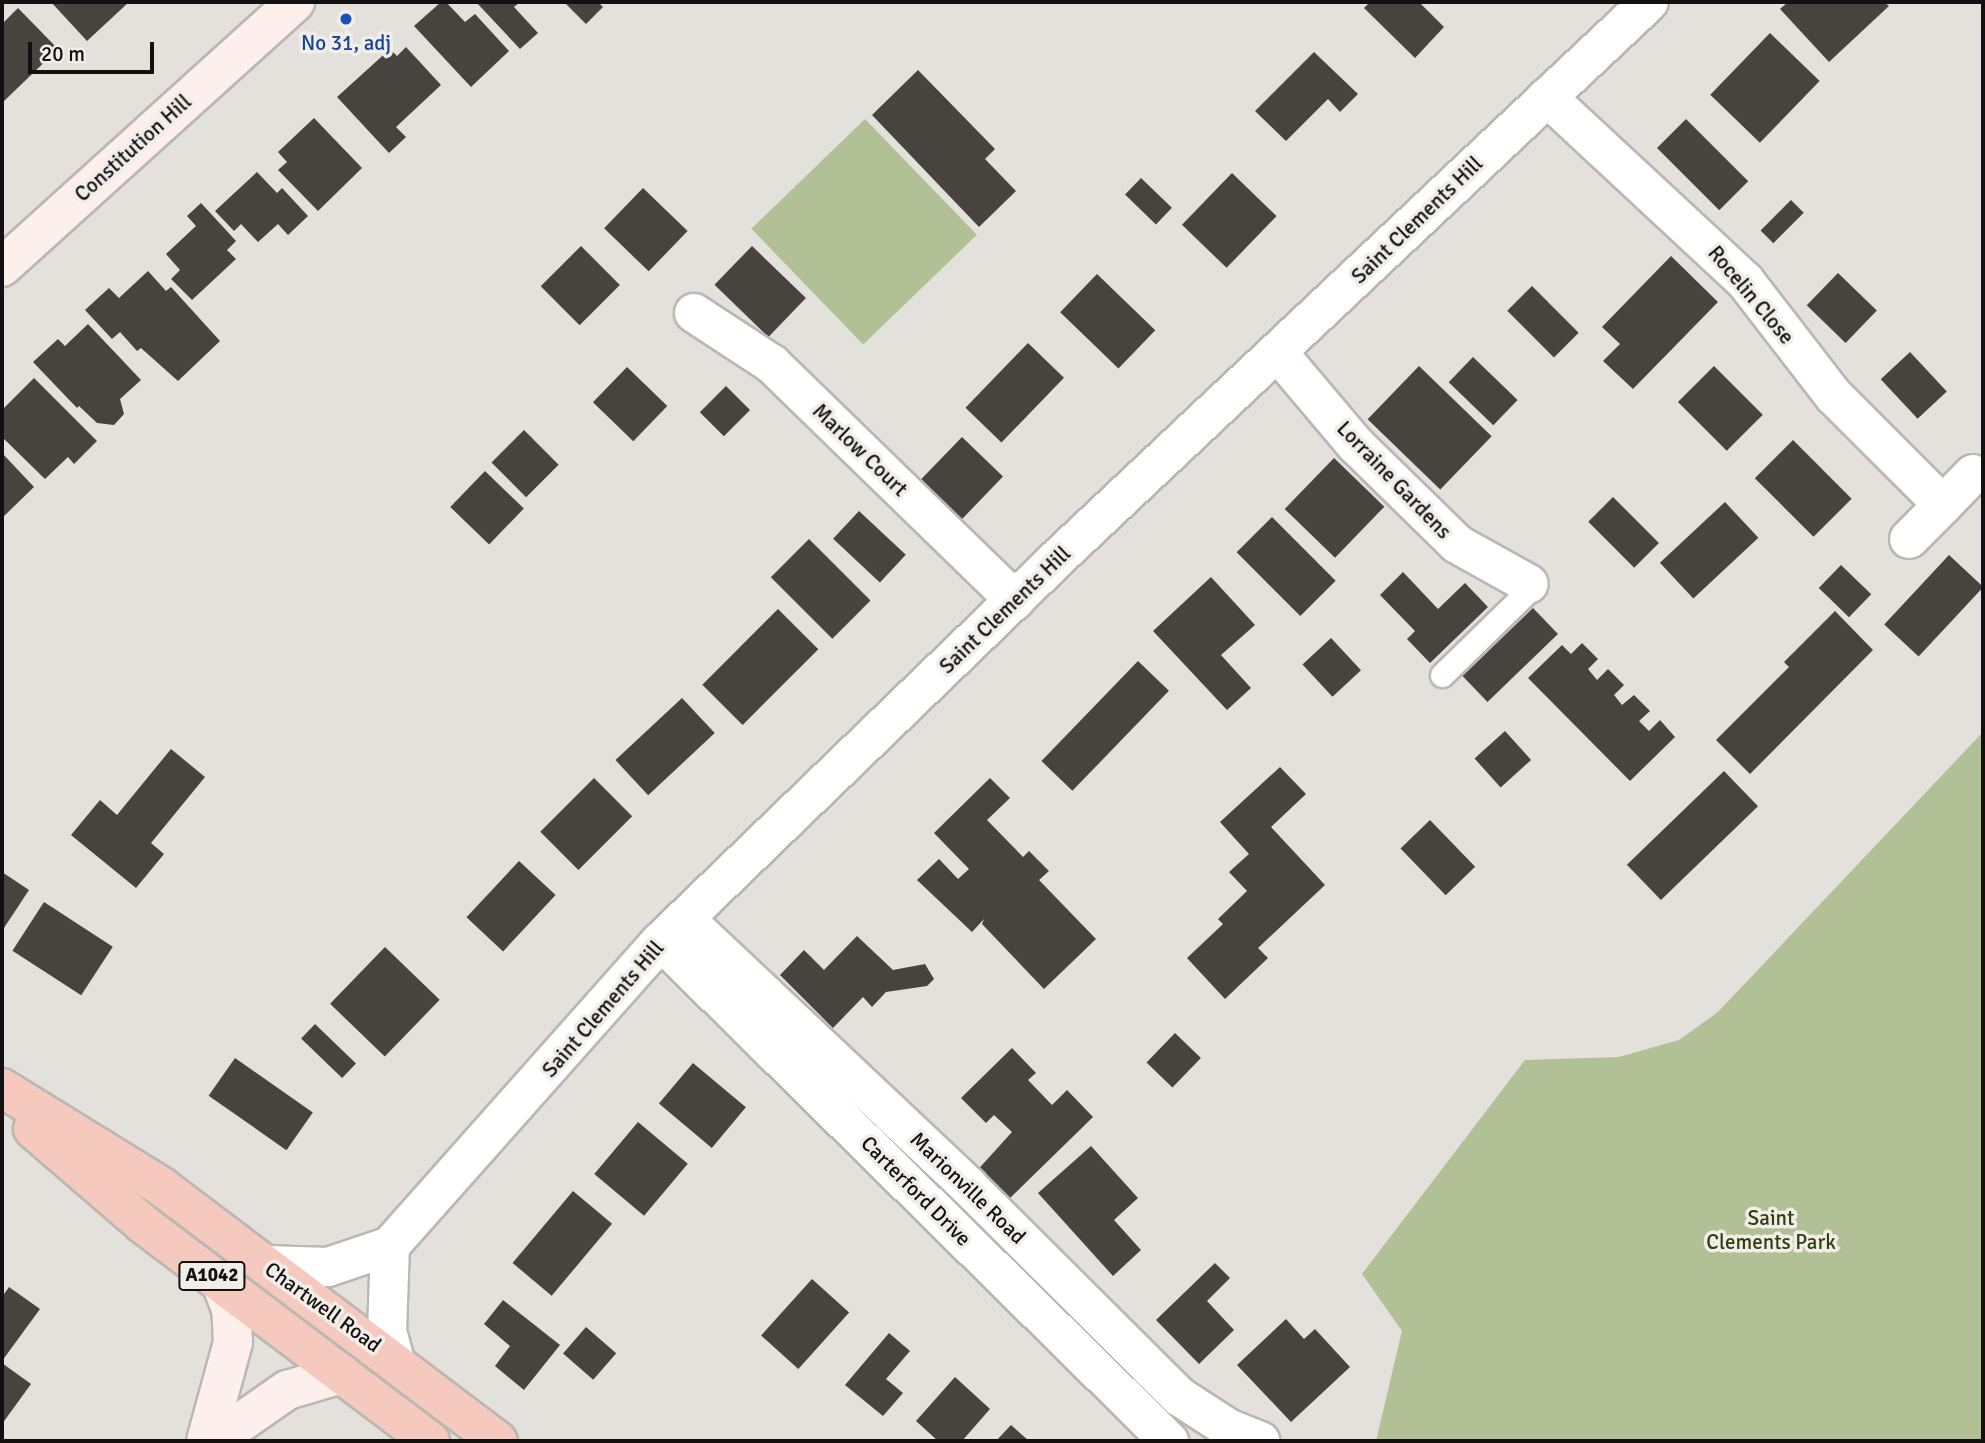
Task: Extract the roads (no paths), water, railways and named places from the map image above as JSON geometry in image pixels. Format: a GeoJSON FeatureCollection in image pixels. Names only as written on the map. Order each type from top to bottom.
{"type":"FeatureCollection","features":[{"type":"Feature","properties":{"kind":"highway","name":"Chartwell Road"},"geometry":{"type":"LineString","coordinates":[[2,1088],[162,1187],[395,1360],[498,1441]]}},
{"type":"Feature","properties":{"kind":"highway","name":"Chartwell Road"},"geometry":{"type":"LineString","coordinates":[[2,1101],[143,1224],[430,1441]]}},
{"type":"Feature","properties":{"kind":"main road","name":"Constitution Hill"},"geometry":{"type":"LineString","coordinates":[[2,267],[296,2]]}},
{"type":"Feature","properties":{"kind":"main road"},"geometry":{"type":"LineString","coordinates":[[206,1441],[233,1342],[231,1309],[221,1283]]}},
{"type":"Feature","properties":{"kind":"main road"},"geometry":{"type":"LineString","coordinates":[[215,1441],[287,1390],[342,1374]]}},
{"type":"Feature","properties":{"kind":"street","name":"Saint Clements Hill"},"geometry":{"type":"LineString","coordinates":[[266,1265],[328,1267],[390,1246],[673,930],[1015,600],[1279,354],[1649,2]]}},
{"type":"Feature","properties":{"kind":"street","name":"Rocelin Close"},"geometry":{"type":"LineString","coordinates":[[1547,97],[1745,281],[1834,396],[1943,505]]}},
{"type":"Feature","properties":{"kind":"street","name":"Marlow Court"},"geometry":{"type":"LineString","coordinates":[[694,313],[772,364],[1015,600]]}},
{"type":"Feature","properties":{"kind":"street","name":"Lorraine Gardens"},"geometry":{"type":"LineString","coordinates":[[1279,354],[1356,445],[1457,544],[1525,591]]}},
{"type":"Feature","properties":{"kind":"street"},"geometry":{"type":"LineString","coordinates":[[1909,539],[1973,474]]}},
{"type":"Feature","properties":{"kind":"street","name":"Carterford Drive"},"geometry":{"type":"LineString","coordinates":[[673,930],[1169,1441]]}},
{"type":"Feature","properties":{"kind":"street","name":"Marionville Road"},"geometry":{"type":"LineString","coordinates":[[673,930],[968,1186],[1180,1397],[1228,1428],[1261,1441]]}},
{"type":"Feature","properties":{"kind":"street"},"geometry":{"type":"LineString","coordinates":[[390,1246],[387,1331],[395,1360]]}},
{"type":"Feature","properties":{"kind":"lane"},"geometry":{"type":"LineString","coordinates":[[1442,675],[1525,591]]}},
{"type":"Feature","properties":{"kind":"place","name":"No 31, adj"},"geometry":{"type":"Point","coordinates":[346,19]}},
{"type":"Feature","properties":{"kind":"park label","name":"Saint Clements Park"},"geometry":{"type":"Point","coordinates":[1771,1230]}}]}
